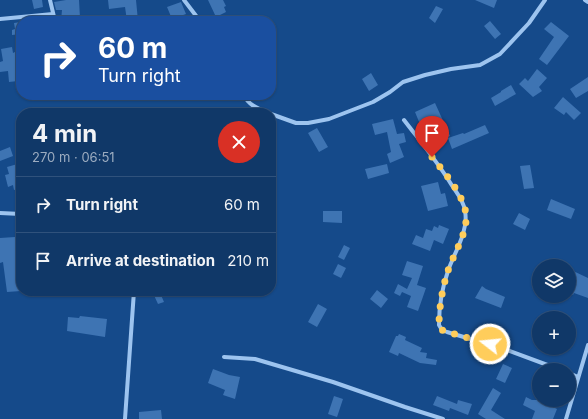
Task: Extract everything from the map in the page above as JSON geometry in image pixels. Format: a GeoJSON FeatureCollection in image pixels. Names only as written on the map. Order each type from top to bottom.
{"type":"FeatureCollection","features":[{"type":"Feature","properties":{"kind":"street"},"geometry":{"type":"LineString","coordinates":[[35,16],[53,14],[50,0]]}},
{"type":"Feature","properties":{"kind":"street"},"geometry":{"type":"LineString","coordinates":[[184,0],[196,16]]}},
{"type":"Feature","properties":{"kind":"street"},"geometry":{"type":"LineString","coordinates":[[276,116],[296,123],[308,123],[329,119],[373,102],[403,82],[451,69],[480,65],[500,54],[529,23],[545,0]]}},
{"type":"Feature","properties":{"kind":"street"},"geometry":{"type":"LineString","coordinates":[[0,20],[16,18]]}},
{"type":"Feature","properties":{"kind":"street"},"geometry":{"type":"LineString","coordinates":[[247,100],[258,108]]}},
{"type":"Feature","properties":{"kind":"street"},"geometry":{"type":"LineString","coordinates":[[404,120],[442,169],[460,196],[465,210],[465,222],[460,241],[447,272],[442,295],[439,326],[442,330],[447,332],[504,349],[542,363]]}},
{"type":"Feature","properties":{"kind":"street"},"geometry":{"type":"LineString","coordinates":[[0,213],[16,214]]}},
{"type":"Feature","properties":{"kind":"street"},"geometry":{"type":"LineString","coordinates":[[125,419],[134,296]]}},
{"type":"Feature","properties":{"kind":"street"},"geometry":{"type":"LineString","coordinates":[[566,419],[588,345]]}},
{"type":"Feature","properties":{"kind":"street"},"geometry":{"type":"LineString","coordinates":[[224,357],[255,359],[333,382],[443,419]]}},
{"type":"Feature","properties":{"kind":"building"},"geometry":{"type":"Polygon","coordinates":[[[32,0],[42,0],[43,7],[34,9],[32,0]]]}},
{"type":"Feature","properties":{"kind":"building"},"geometry":{"type":"Polygon","coordinates":[[[79,0],[80,16],[61,16],[62,10],[56,10],[54,2],[79,0]]]}},
{"type":"Feature","properties":{"kind":"building"},"geometry":{"type":"Polygon","coordinates":[[[108,0],[136,0],[138,16],[126,16],[125,7],[109,9],[108,0]]]}},
{"type":"Feature","properties":{"kind":"building"},"geometry":{"type":"Polygon","coordinates":[[[208,0],[223,0],[226,6],[224,7],[226,12],[216,16],[208,0]]]}},
{"type":"Feature","properties":{"kind":"building"},"geometry":{"type":"Polygon","coordinates":[[[475,0],[497,0],[494,8],[475,0]]]}},
{"type":"Feature","properties":{"kind":"building"},"geometry":{"type":"Polygon","coordinates":[[[181,2],[186,14],[180,16],[171,16],[167,7],[181,2]]]}},
{"type":"Feature","properties":{"kind":"building"},"geometry":{"type":"Polygon","coordinates":[[[436,6],[443,9],[435,23],[429,18],[436,6]]]}},
{"type":"Feature","properties":{"kind":"building"},"geometry":{"type":"Polygon","coordinates":[[[490,21],[501,34],[495,39],[484,26],[490,21]]]}},
{"type":"Feature","properties":{"kind":"building"},"geometry":{"type":"Polygon","coordinates":[[[551,22],[569,36],[547,65],[539,59],[554,37],[544,29],[551,22]]]}},
{"type":"Feature","properties":{"kind":"building"},"geometry":{"type":"Polygon","coordinates":[[[14,23],[16,23],[16,35],[12,35],[12,30],[15,29],[14,23]]]}},
{"type":"Feature","properties":{"kind":"building"},"geometry":{"type":"Polygon","coordinates":[[[12,47],[13,53],[16,52],[16,81],[9,82],[8,71],[0,72],[0,62],[3,61],[1,49],[12,47]]]}},
{"type":"Feature","properties":{"kind":"building"},"geometry":{"type":"Polygon","coordinates":[[[537,69],[547,78],[539,87],[542,91],[533,97],[519,84],[525,78],[528,81],[537,69]]]}},
{"type":"Feature","properties":{"kind":"building"},"geometry":{"type":"Polygon","coordinates":[[[371,73],[378,85],[369,91],[362,79],[371,73]]]}},
{"type":"Feature","properties":{"kind":"building"},"geometry":{"type":"Polygon","coordinates":[[[588,77],[588,91],[576,98],[570,89],[588,77]]]}},
{"type":"Feature","properties":{"kind":"building"},"geometry":{"type":"Polygon","coordinates":[[[511,85],[516,94],[495,106],[491,98],[511,85]]]}},
{"type":"Feature","properties":{"kind":"building"},"geometry":{"type":"Polygon","coordinates":[[[563,97],[581,113],[574,120],[566,112],[564,115],[554,108],[563,97]]]}},
{"type":"Feature","properties":{"kind":"building"},"geometry":{"type":"Polygon","coordinates":[[[435,103],[450,136],[442,139],[437,128],[424,134],[415,112],[435,103]]]}},
{"type":"Feature","properties":{"kind":"building"},"geometry":{"type":"Polygon","coordinates":[[[393,119],[397,134],[404,133],[406,142],[399,144],[404,157],[390,163],[387,154],[391,152],[387,132],[375,135],[372,124],[393,119]]]}},
{"type":"Feature","properties":{"kind":"building"},"geometry":{"type":"Polygon","coordinates":[[[485,125],[489,133],[452,149],[448,138],[463,133],[464,134],[485,125]]]}},
{"type":"Feature","properties":{"kind":"building"},"geometry":{"type":"Polygon","coordinates":[[[317,128],[328,147],[319,152],[308,133],[317,128]]]}},
{"type":"Feature","properties":{"kind":"building"},"geometry":{"type":"Polygon","coordinates":[[[10,147],[13,156],[0,161],[0,151],[10,147]]]}},
{"type":"Feature","properties":{"kind":"building"},"geometry":{"type":"Polygon","coordinates":[[[16,164],[16,189],[14,190],[13,185],[8,187],[5,175],[9,174],[7,167],[16,164]]]}},
{"type":"Feature","properties":{"kind":"building"},"geometry":{"type":"Polygon","coordinates":[[[387,164],[389,173],[368,179],[365,169],[387,164]]]}},
{"type":"Feature","properties":{"kind":"building"},"geometry":{"type":"Polygon","coordinates":[[[530,165],[534,188],[524,189],[520,166],[530,165]]]}},
{"type":"Feature","properties":{"kind":"building"},"geometry":{"type":"Polygon","coordinates":[[[438,182],[441,194],[445,193],[448,206],[428,211],[421,186],[438,182]]]}},
{"type":"Feature","properties":{"kind":"building"},"geometry":{"type":"Polygon","coordinates":[[[551,199],[575,209],[571,219],[547,210],[551,199]]]}},
{"type":"Feature","properties":{"kind":"building"},"geometry":{"type":"Polygon","coordinates":[[[323,211],[342,211],[342,223],[323,222],[323,211]]]}},
{"type":"Feature","properties":{"kind":"building"},"geometry":{"type":"Polygon","coordinates":[[[519,213],[530,219],[525,230],[513,224],[519,213]]]}},
{"type":"Feature","properties":{"kind":"building"},"geometry":{"type":"Polygon","coordinates":[[[439,225],[449,229],[443,244],[434,240],[430,251],[412,244],[416,235],[423,238],[426,229],[432,231],[434,226],[438,228],[439,225]]]}},
{"type":"Feature","properties":{"kind":"building"},"geometry":{"type":"Polygon","coordinates":[[[15,237],[16,291],[7,292],[3,262],[0,263],[0,238],[15,237]]]}},
{"type":"Feature","properties":{"kind":"building"},"geometry":{"type":"Polygon","coordinates":[[[344,245],[350,248],[344,260],[338,257],[344,245]]]}},
{"type":"Feature","properties":{"kind":"building"},"geometry":{"type":"Polygon","coordinates":[[[407,261],[423,266],[417,285],[426,288],[418,311],[407,307],[411,296],[402,292],[400,296],[394,293],[398,284],[407,289],[412,278],[402,275],[407,261]]]}},
{"type":"Feature","properties":{"kind":"building"},"geometry":{"type":"Polygon","coordinates":[[[338,264],[346,268],[341,278],[333,274],[338,264]]]}},
{"type":"Feature","properties":{"kind":"building"},"geometry":{"type":"Polygon","coordinates":[[[576,272],[588,278],[588,298],[576,294],[576,272]]]}},
{"type":"Feature","properties":{"kind":"building"},"geometry":{"type":"Polygon","coordinates":[[[482,286],[505,297],[501,308],[475,298],[482,286]]]}},
{"type":"Feature","properties":{"kind":"building"},"geometry":{"type":"Polygon","coordinates":[[[377,290],[388,299],[381,308],[370,299],[377,290]]]}},
{"type":"Feature","properties":{"kind":"building"},"geometry":{"type":"Polygon","coordinates":[[[154,296],[161,296],[164,302],[158,304],[154,296]]]}},
{"type":"Feature","properties":{"kind":"building"},"geometry":{"type":"Polygon","coordinates":[[[318,304],[327,309],[317,327],[308,322],[318,304]]]}},
{"type":"Feature","properties":{"kind":"building"},"geometry":{"type":"Polygon","coordinates":[[[80,316],[107,319],[105,337],[67,331],[68,317],[79,318],[80,316]]]}},
{"type":"Feature","properties":{"kind":"building"},"geometry":{"type":"Polygon","coordinates":[[[399,334],[406,337],[405,340],[422,348],[420,352],[427,353],[426,358],[437,360],[436,365],[420,363],[399,353],[398,356],[389,352],[396,336],[399,334]]]}},
{"type":"Feature","properties":{"kind":"building"},"geometry":{"type":"Polygon","coordinates":[[[503,364],[512,368],[505,383],[496,379],[503,364]]]}},
{"type":"Feature","properties":{"kind":"building"},"geometry":{"type":"Polygon","coordinates":[[[213,369],[229,375],[240,377],[235,399],[223,395],[225,390],[208,383],[213,369]]]}},
{"type":"Feature","properties":{"kind":"building"},"geometry":{"type":"Polygon","coordinates":[[[493,388],[501,393],[491,410],[505,419],[486,419],[478,414],[493,388]]]}},
{"type":"Feature","properties":{"kind":"building"},"geometry":{"type":"Polygon","coordinates":[[[334,396],[343,399],[337,417],[328,414],[334,396]]]}},
{"type":"Feature","properties":{"kind":"building"},"geometry":{"type":"Polygon","coordinates":[[[437,396],[457,404],[458,400],[472,404],[468,415],[450,408],[449,411],[433,405],[437,396]]]}},
{"type":"Feature","properties":{"kind":"building"},"geometry":{"type":"Polygon","coordinates":[[[526,397],[532,400],[532,407],[553,407],[557,409],[553,419],[532,419],[535,411],[523,405],[526,397]]]}},
{"type":"Feature","properties":{"kind":"building"},"geometry":{"type":"Polygon","coordinates":[[[161,410],[162,419],[139,419],[139,412],[161,410]]]}},
{"type":"Feature","properties":{"kind":"route"},"geometry":{"type":"LineString","coordinates":[[432,157],[460,196],[465,210],[465,222],[460,241],[447,272],[442,295],[439,326],[442,330],[447,332],[490,344]]}}]}
